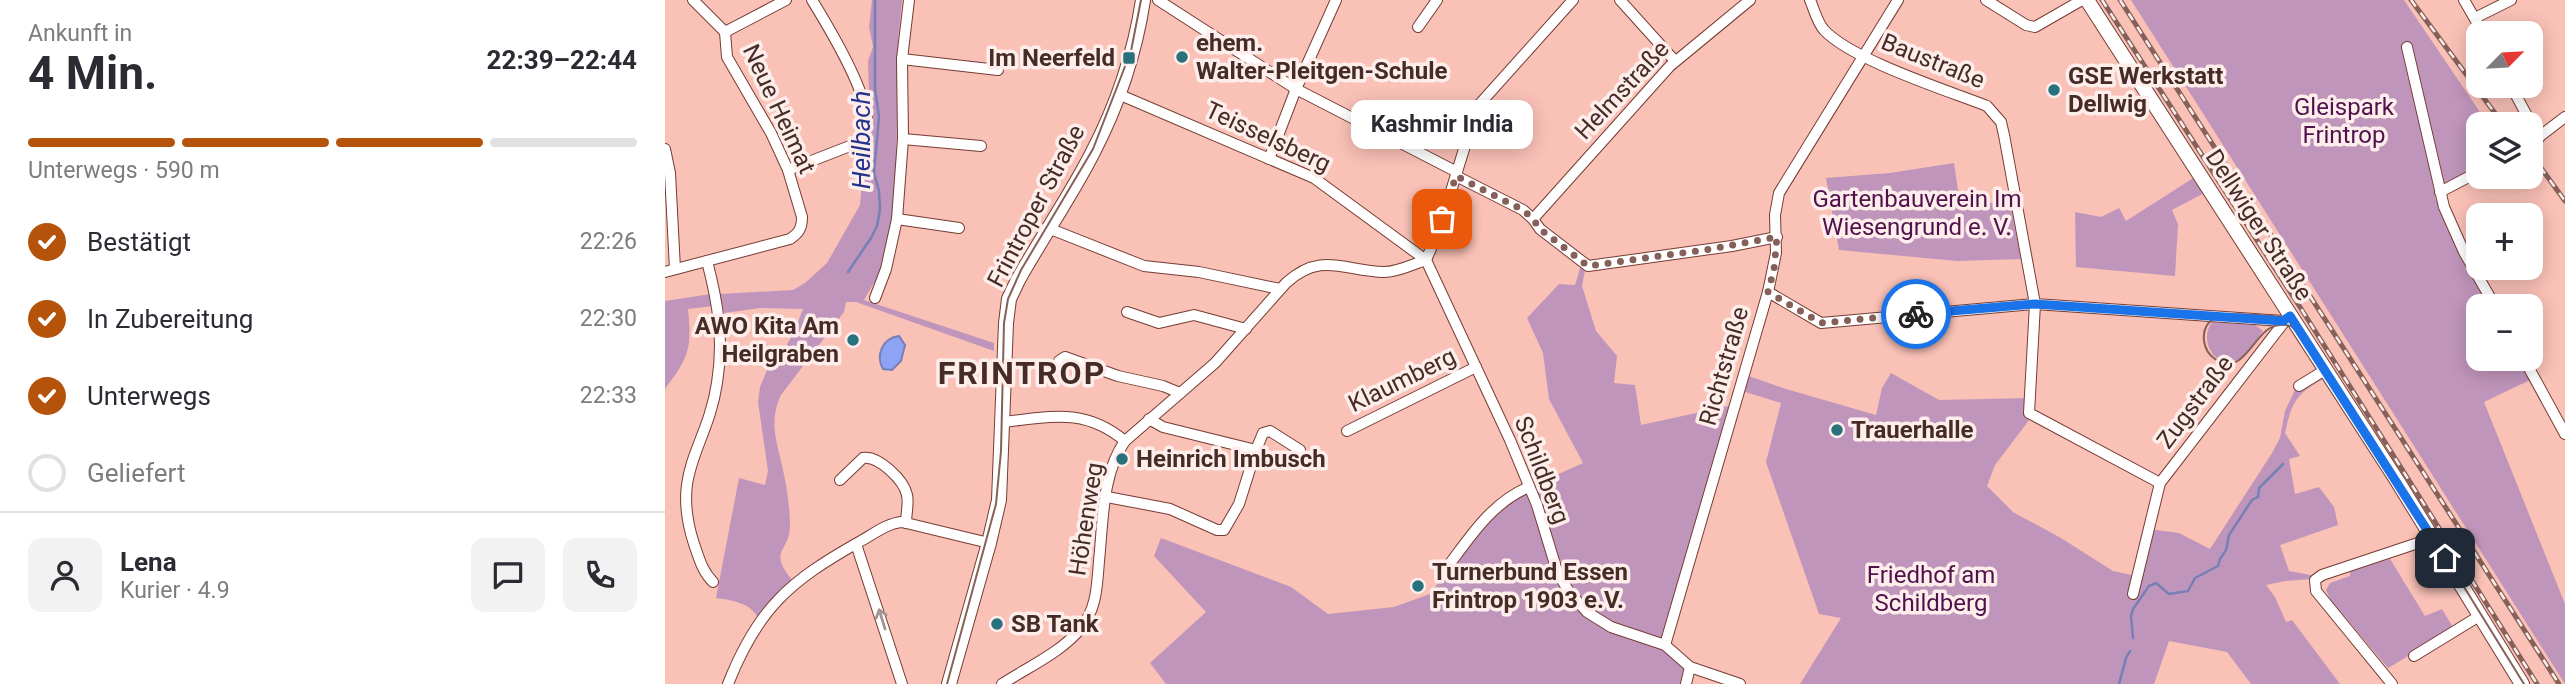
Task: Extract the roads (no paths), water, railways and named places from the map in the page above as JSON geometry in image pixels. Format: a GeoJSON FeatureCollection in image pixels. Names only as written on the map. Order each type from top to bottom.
{"type":"FeatureCollection","features":[{"type":"Feature","properties":{"kind":"main road","name":"Frintroper Straße"},"geometry":{"type":"LineString","coordinates":[[949,684],[999,500],[1009,299],[1094,152],[1118,94],[1133,48],[1143,0]]}},
{"type":"Feature","properties":{"kind":"main road","name":"Dellwiger Straße"},"geometry":{"type":"LineString","coordinates":[[2085,0],[2287,318],[2325,370],[2433,538],[2522,684]]}},
{"type":"Feature","properties":{"kind":"street","name":"Neue Heimat"},"geometry":{"type":"LineString","coordinates":[[670,271],[790,239],[800,232],[802,217],[788,170],[771,133],[727,57],[725,32],[693,0]]}},
{"type":"Feature","properties":{"kind":"street"},"geometry":{"type":"LineString","coordinates":[[725,32],[786,0]]}},
{"type":"Feature","properties":{"kind":"street"},"geometry":{"type":"LineString","coordinates":[[788,170],[850,146],[857,142],[866,129],[866,116],[848,64],[812,0]]}},
{"type":"Feature","properties":{"kind":"street"},"geometry":{"type":"LineString","coordinates":[[875,298],[886,269],[897,219],[903,139],[902,59],[909,0]]}},
{"type":"Feature","properties":{"kind":"street"},"geometry":{"type":"LineString","coordinates":[[1158,0],[1296,89],[1523,210],[1540,229],[1588,266],[1777,237]]}},
{"type":"Feature","properties":{"kind":"street"},"geometry":{"type":"LineString","coordinates":[[1269,159],[1335,0]]}},
{"type":"Feature","properties":{"kind":"street"},"geometry":{"type":"LineString","coordinates":[[1418,27],[1437,0]]}},
{"type":"Feature","properties":{"kind":"street"},"geometry":{"type":"LineString","coordinates":[[1426,260],[1439,230],[1477,107],[1573,0]]}},
{"type":"Feature","properties":{"kind":"street"},"geometry":{"type":"LineString","coordinates":[[1620,0],[1675,61]]}},
{"type":"Feature","properties":{"kind":"street","name":"Helmstraße"},"geometry":{"type":"LineString","coordinates":[[1533,219],[1675,61],[1750,0]]}},
{"type":"Feature","properties":{"kind":"street","name":"Baustraße"},"geometry":{"type":"LineString","coordinates":[[1810,0],[1824,29],[1864,56],[1987,106],[1995,113],[2001,122],[2004,135],[2035,304]]}},
{"type":"Feature","properties":{"kind":"street","name":"Richtstraße"},"geometry":{"type":"LineString","coordinates":[[1665,645],[1774,269],[1777,237],[1775,215],[1779,193],[1898,0]]}},
{"type":"Feature","properties":{"kind":"street"},"geometry":{"type":"LineString","coordinates":[[1986,0],[2026,25],[2035,27],[2085,0]]}},
{"type":"Feature","properties":{"kind":"street"},"geometry":{"type":"LineString","coordinates":[[2464,0],[2477,21]]}},
{"type":"Feature","properties":{"kind":"street"},"geometry":{"type":"LineString","coordinates":[[2475,18],[2511,0]]}},
{"type":"Feature","properties":{"kind":"street"},"geometry":{"type":"LineString","coordinates":[[2407,47],[2440,192],[2452,228],[2488,294]]}},
{"type":"Feature","properties":{"kind":"street"},"geometry":{"type":"LineString","coordinates":[[902,59],[997,70]]}},
{"type":"Feature","properties":{"kind":"street","name":"Teisselsberg"},"geometry":{"type":"LineString","coordinates":[[1118,94],[1314,178],[1426,260]]}},
{"type":"Feature","properties":{"kind":"street"},"geometry":{"type":"LineString","coordinates":[[2543,135],[2565,117]]}},
{"type":"Feature","properties":{"kind":"street"},"geometry":{"type":"LineString","coordinates":[[903,139],[981,146]]}},
{"type":"Feature","properties":{"kind":"street"},"geometry":{"type":"LineString","coordinates":[[665,149],[670,173],[670,271]]}},
{"type":"Feature","properties":{"kind":"street"},"geometry":{"type":"LineString","coordinates":[[2440,192],[2466,178]]}},
{"type":"Feature","properties":{"kind":"street"},"geometry":{"type":"LineString","coordinates":[[897,219],[959,228]]}},
{"type":"Feature","properties":{"kind":"street"},"geometry":{"type":"LineString","coordinates":[[1048,228],[1133,263],[1199,272],[1280,289]]}},
{"type":"Feature","properties":{"kind":"street","name":"Höhenweg"},"geometry":{"type":"LineString","coordinates":[[1002,684],[1066,642],[1080,629],[1089,615],[1096,594],[1112,467],[1125,441],[1215,362],[1280,289],[1297,274],[1315,265],[1333,264],[1390,272],[1426,260]]}},
{"type":"Feature","properties":{"kind":"street","name":"Schildberg"},"geometry":{"type":"LineString","coordinates":[[1426,260],[1529,487],[1557,571],[1578,603],[1611,627],[1665,645],[1690,667],[1740,684]]}},
{"type":"Feature","properties":{"kind":"street"},"geometry":{"type":"LineString","coordinates":[[707,261],[720,317],[720,352],[714,401],[686,477],[685,502],[689,528],[702,569],[713,582]]}},
{"type":"Feature","properties":{"kind":"street"},"geometry":{"type":"LineString","coordinates":[[1768,292],[1821,323],[2035,304],[2287,318]]}},
{"type":"Feature","properties":{"kind":"street","name":"Zugstraße"},"geometry":{"type":"LineString","coordinates":[[2035,304],[2030,415],[2160,483]]}},
{"type":"Feature","properties":{"kind":"street"},"geometry":{"type":"LineString","coordinates":[[1127,312],[1159,323],[1194,315],[1246,329]]}},
{"type":"Feature","properties":{"kind":"street","name":"Zugstraße"},"geometry":{"type":"LineString","coordinates":[[2133,594],[2160,483],[2287,318]]}},
{"type":"Feature","properties":{"kind":"street"},"geometry":{"type":"LineString","coordinates":[[1059,361],[1065,357],[1118,376],[1163,386],[1179,393]]}},
{"type":"Feature","properties":{"kind":"street","name":"Klaumberg"},"geometry":{"type":"LineString","coordinates":[[1347,431],[1476,367]]}},
{"type":"Feature","properties":{"kind":"street"},"geometry":{"type":"LineString","coordinates":[[2299,386],[2325,370]]}},
{"type":"Feature","properties":{"kind":"street"},"geometry":{"type":"LineString","coordinates":[[2531,371],[2565,434]]}},
{"type":"Feature","properties":{"kind":"street"},"geometry":{"type":"LineString","coordinates":[[1003,422],[1076,417],[1093,422],[1125,441]]}},
{"type":"Feature","properties":{"kind":"street"},"geometry":{"type":"LineString","coordinates":[[1149,419],[1163,427],[1256,450]]}},
{"type":"Feature","properties":{"kind":"street"},"geometry":{"type":"LineString","coordinates":[[1107,497],[1170,509],[1217,530],[1224,530],[1239,504],[1261,436],[1267,431],[1300,450]]}},
{"type":"Feature","properties":{"kind":"street"},"geometry":{"type":"LineString","coordinates":[[840,480],[863,458],[874,459],[904,485],[908,498],[907,523]]}},
{"type":"Feature","properties":{"kind":"street"},"geometry":{"type":"LineString","coordinates":[[1446,569],[1487,515],[1517,492],[1529,487]]}},
{"type":"Feature","properties":{"kind":"street"},"geometry":{"type":"LineString","coordinates":[[728,684],[747,642],[772,606],[813,568],[893,524],[907,523],[989,543]]}},
{"type":"Feature","properties":{"kind":"street"},"geometry":{"type":"LineString","coordinates":[[2392,684],[2316,591],[2315,580],[2322,575],[2433,538]]}},
{"type":"Feature","properties":{"kind":"street"},"geometry":{"type":"LineString","coordinates":[[856,544],[902,684]]}},
{"type":"Feature","properties":{"kind":"street"},"geometry":{"type":"LineString","coordinates":[[2414,656],[2481,615]]}},
{"type":"Feature","properties":{"kind":"street"},"geometry":{"type":"LineString","coordinates":[[1686,684],[1690,667]]}},
{"type":"Feature","properties":{"kind":"water"},"geometry":{"type":"Polygon","coordinates":[[[899,336],[905,345],[901,361],[892,370],[883,369],[880,358],[882,348],[893,337],[899,336]]]}},
{"type":"Feature","properties":{"kind":"waterway","name":"Heilbach"},"geometry":{"type":"LineString","coordinates":[[848,272],[871,238],[880,210],[874,173],[879,117],[875,89],[875,0]]}},
{"type":"Feature","properties":{"kind":"waterway"},"geometry":{"type":"LineString","coordinates":[[2133,638],[2133,609],[2149,586],[2156,583],[2169,594],[2188,591],[2195,578],[2218,566],[2226,550],[2229,535],[2252,500],[2258,497],[2259,488],[2283,464]]}},
{"type":"Feature","properties":{"kind":"waterway"},"geometry":{"type":"LineString","coordinates":[[2119,684],[2130,651]]}},
{"type":"Feature","properties":{"kind":"tram line"},"geometry":{"type":"LineString","coordinates":[[947,684],[996,504],[1001,451],[1004,323],[1008,299],[1021,270],[1093,149],[1131,51],[1141,0]]}},
{"type":"Feature","properties":{"kind":"tram line"},"geometry":{"type":"LineString","coordinates":[[2306,339],[2291,326],[2275,326],[2264,333],[2240,360],[2232,363],[2224,363],[2213,357],[2204,341],[2208,323],[2214,318],[2231,314],[2283,317],[2292,321],[2302,331],[2524,684]]}},
{"type":"Feature","properties":{"kind":"railway"},"geometry":{"type":"LineString","coordinates":[[2102,0],[2300,307],[2537,684]]}},
{"type":"Feature","properties":{"kind":"railway"},"geometry":{"type":"LineString","coordinates":[[2120,0],[2559,684]]}},
{"type":"Feature","properties":{"kind":"railway"},"geometry":{"type":"LineString","coordinates":[[2411,0],[2494,112]]}},
{"type":"Feature","properties":{"kind":"railway"},"geometry":{"type":"LineString","coordinates":[[2543,171],[2565,201]]}},
{"type":"Feature","properties":{"kind":"place","name":"ehem. Walter-Pleitgen-Schule"},"geometry":{"type":"Point","coordinates":[1182,57]}},
{"type":"Feature","properties":{"kind":"place","name":"Im Neerfeld"},"geometry":{"type":"Point","coordinates":[1129,58]}},
{"type":"Feature","properties":{"kind":"place","name":"GSE Werkstatt Dellwig"},"geometry":{"type":"Point","coordinates":[2054,90]}},
{"type":"Feature","properties":{"kind":"place","name":"Kashmir India"},"geometry":{"type":"Point","coordinates":[1442,219]}},
{"type":"Feature","properties":{"kind":"place","name":"AWO Kita Am Heilgraben"},"geometry":{"type":"Point","coordinates":[853,340]}},
{"type":"Feature","properties":{"kind":"place","name":"Trauerhalle"},"geometry":{"type":"Point","coordinates":[1837,430]}},
{"type":"Feature","properties":{"kind":"place","name":"Heinrich Imbusch"},"geometry":{"type":"Point","coordinates":[1122,459]}},
{"type":"Feature","properties":{"kind":"place","name":"Turnerbund Essen Frintrop 1903 e.V."},"geometry":{"type":"Point","coordinates":[1418,586]}},
{"type":"Feature","properties":{"kind":"place","name":"SB Tank"},"geometry":{"type":"Point","coordinates":[997,624]}},
{"type":"Feature","properties":{"kind":"district","name":"FRINTROP"},"geometry":{"type":"Point","coordinates":[1022,373]}},
{"type":"Feature","properties":{"kind":"park label","name":"Gleispark Frintrop"},"geometry":{"type":"Point","coordinates":[2344,121]}},
{"type":"Feature","properties":{"kind":"park label","name":"Gartenbauverein Im Wiesengrund e. V."},"geometry":{"type":"Point","coordinates":[1917,213]}},
{"type":"Feature","properties":{"kind":"park label","name":"Friedhof am Schildberg"},"geometry":{"type":"Point","coordinates":[1931,589]}}]}
